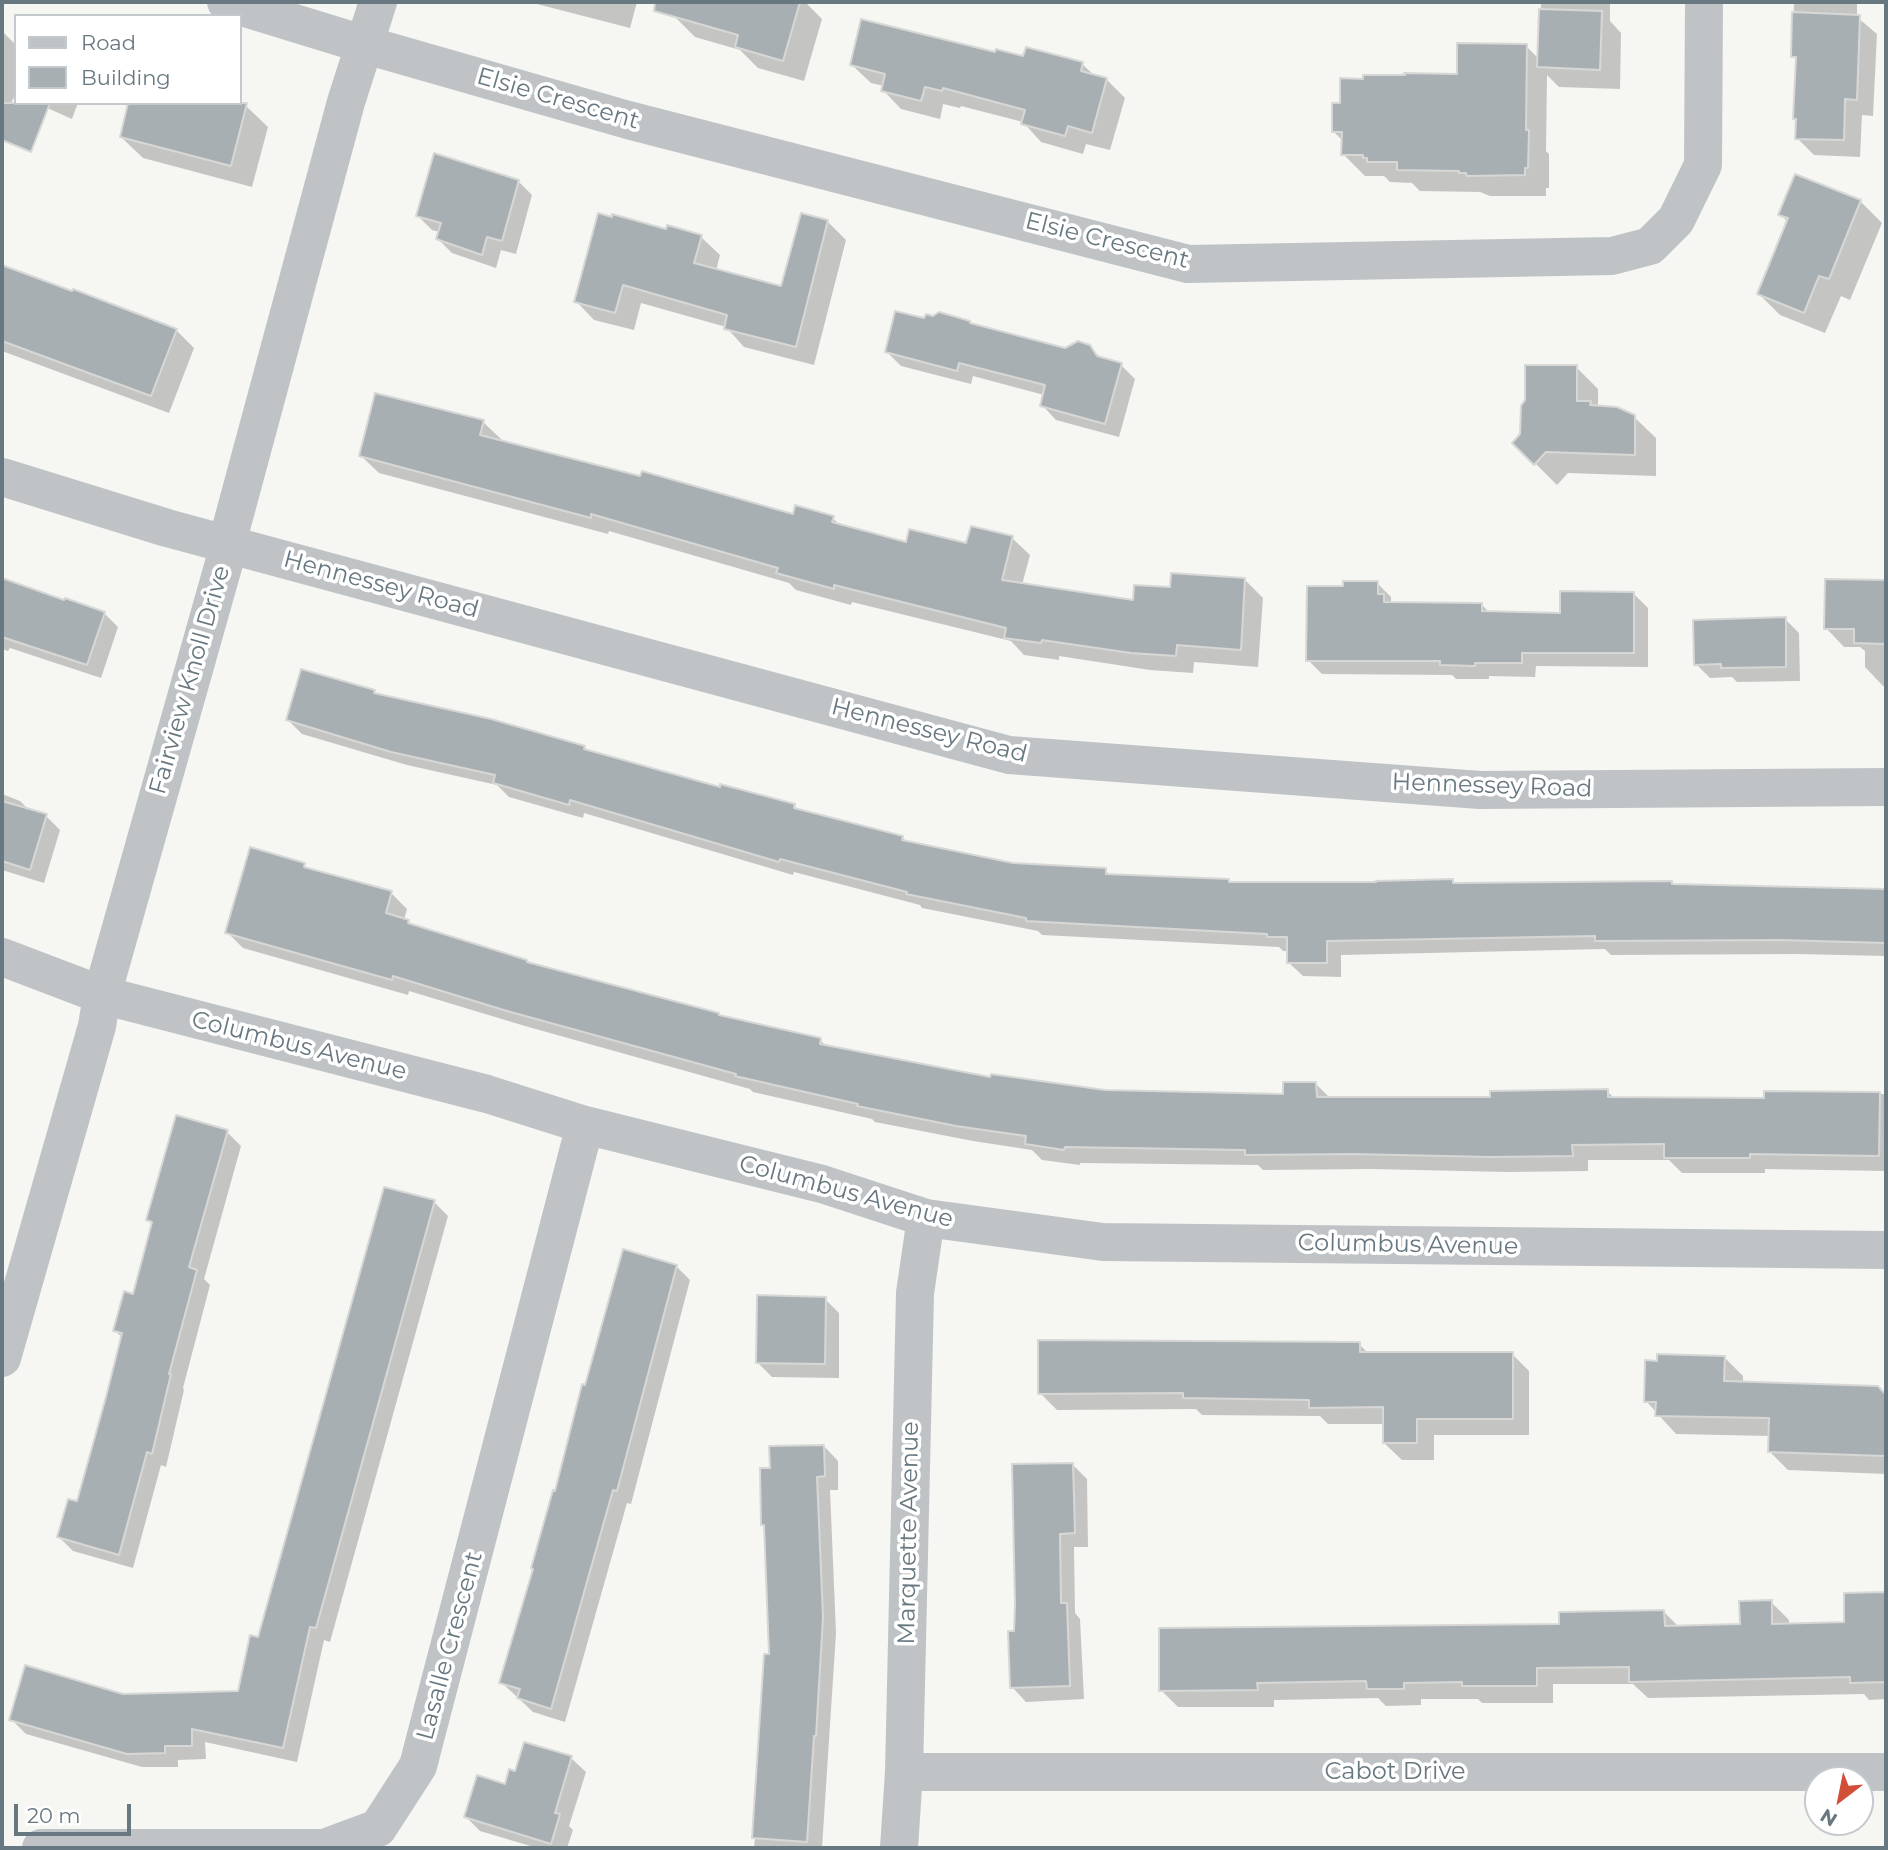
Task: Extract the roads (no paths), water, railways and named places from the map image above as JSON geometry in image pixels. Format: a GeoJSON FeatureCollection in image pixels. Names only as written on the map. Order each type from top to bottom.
{"type":"FeatureCollection","features":[{"type":"Feature","properties":{"kind":"street","name":"Elsie Crescent"},"geometry":{"type":"LineString","coordinates":[[226,2],[366,46],[628,120],[1188,264],[1612,256],[1650,246],[1676,220],[1703,165],[1704,2]]}},
{"type":"Feature","properties":{"kind":"street","name":"Fairview Knoll Drive"},"geometry":{"type":"LineString","coordinates":[[2,1358],[97,1026],[102,995],[226,556],[227,543],[346,102],[378,2]]}},
{"type":"Feature","properties":{"kind":"street","name":"Hennessey Road"},"geometry":{"type":"LineString","coordinates":[[2,477],[167,528],[1009,755],[1480,790],[1886,787]]}},
{"type":"Feature","properties":{"kind":"street","name":"Columbus Avenue"},"geometry":{"type":"LineString","coordinates":[[2,957],[102,995],[487,1094],[585,1125],[822,1184],[926,1218],[1103,1241],[1886,1250]]}},
{"type":"Feature","properties":{"kind":"street","name":"Lasalle Crescent"},"geometry":{"type":"LineString","coordinates":[[41,1848],[324,1848],[378,1828],[418,1766],[585,1125]]}},
{"type":"Feature","properties":{"kind":"street","name":"Marquette Avenue"},"geometry":{"type":"LineString","coordinates":[[899,1848],[904,1772],[915,1293],[926,1218]]}},
{"type":"Feature","properties":{"kind":"street","name":"Cabot Drive"},"geometry":{"type":"LineString","coordinates":[[904,1772],[1886,1772]]}}]}
